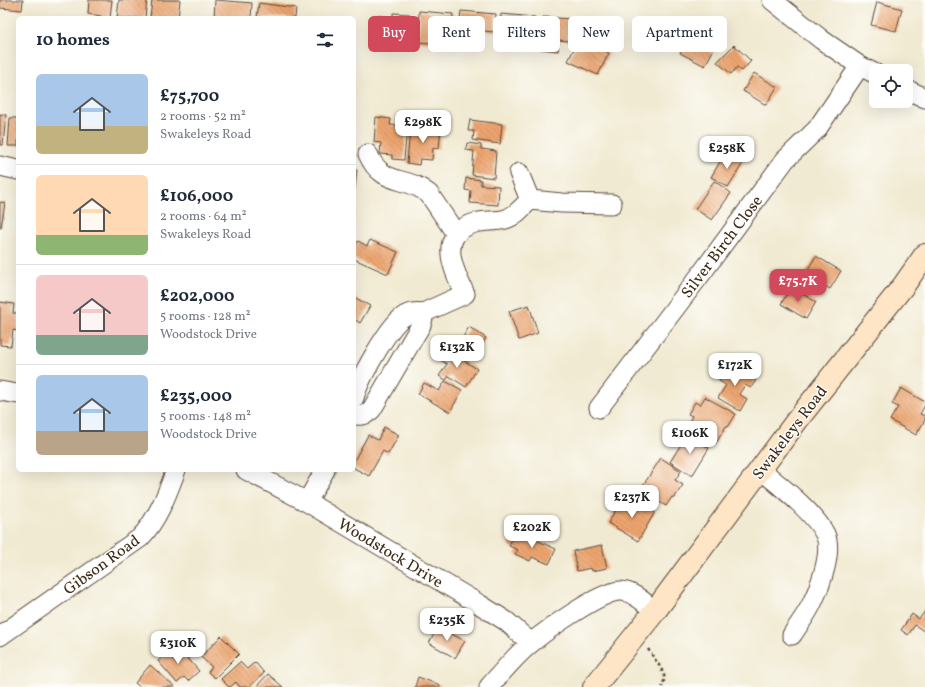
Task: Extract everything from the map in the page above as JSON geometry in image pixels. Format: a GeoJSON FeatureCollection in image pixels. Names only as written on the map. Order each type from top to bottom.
{"type":"FeatureCollection","features":[{"type":"Feature","properties":{"kind":"main road","name":"Swakeleys Road"},"geometry":{"type":"LineString","coordinates":[[594,687],[655,611],[760,469],[925,255]]}},
{"type":"Feature","properties":{"kind":"street"},"geometry":{"type":"LineString","coordinates":[[772,0],[811,32],[868,70]]}},
{"type":"Feature","properties":{"kind":"street","name":"Silver Birch Close"},"geometry":{"type":"LineString","coordinates":[[599,408],[785,160],[817,129],[868,70]]}},
{"type":"Feature","properties":{"kind":"street"},"geometry":{"type":"LineString","coordinates":[[913,92],[925,98]]}},
{"type":"Feature","properties":{"kind":"street"},"geometry":{"type":"LineString","coordinates":[[368,154],[376,169],[382,174],[389,178],[414,185],[429,194],[456,234]]}},
{"type":"Feature","properties":{"kind":"street"},"geometry":{"type":"LineString","coordinates":[[0,166],[16,170]]}},
{"type":"Feature","properties":{"kind":"street"},"geometry":{"type":"LineString","coordinates":[[519,174],[530,200]]}},
{"type":"Feature","properties":{"kind":"street"},"geometry":{"type":"LineString","coordinates":[[356,408],[370,363],[384,337],[395,324],[403,316],[412,313],[423,313],[465,294],[457,276],[450,252],[453,239],[456,234],[465,227],[476,223],[506,219],[515,214],[530,200],[562,203],[612,204]]}},
{"type":"Feature","properties":{"kind":"street"},"geometry":{"type":"LineString","coordinates":[[356,412],[362,416],[372,409],[421,326],[423,313]]}},
{"type":"Feature","properties":{"kind":"street"},"geometry":{"type":"LineString","coordinates":[[0,391],[16,394]]}},
{"type":"Feature","properties":{"kind":"street"},"geometry":{"type":"LineString","coordinates":[[760,469],[808,512],[819,524],[827,541],[826,561],[813,602],[792,635]]}},
{"type":"Feature","properties":{"kind":"street","name":"Gibson Road"},"geometry":{"type":"LineString","coordinates":[[0,636],[140,538],[152,523],[175,472]]}},
{"type":"Feature","properties":{"kind":"street","name":"Woodstock Drive"},"geometry":{"type":"LineString","coordinates":[[250,472],[307,502],[479,604],[506,621],[531,643]]}},
{"type":"Feature","properties":{"kind":"street"},"geometry":{"type":"LineString","coordinates":[[307,502],[324,472]]}},
{"type":"Feature","properties":{"kind":"street"},"geometry":{"type":"LineString","coordinates":[[489,687],[531,643],[589,603],[614,592],[625,591],[655,611]]}},
{"type":"Feature","properties":{"kind":"path"},"geometry":{"type":"LineString","coordinates":[[633,638],[648,649],[661,668],[666,678],[662,687]]}},
{"type":"Feature","properties":{"kind":"building"},"geometry":{"type":"Polygon","coordinates":[[[0,0],[23,0],[22,10],[0,8],[0,0]]]}},
{"type":"Feature","properties":{"kind":"building"},"geometry":{"type":"Polygon","coordinates":[[[89,0],[112,0],[110,16],[88,14],[89,0]]]}},
{"type":"Feature","properties":{"kind":"building"},"geometry":{"type":"Polygon","coordinates":[[[119,0],[147,0],[145,16],[117,16],[119,0]]]}},
{"type":"Feature","properties":{"kind":"building"},"geometry":{"type":"Polygon","coordinates":[[[152,0],[180,0],[178,16],[150,16],[152,0]]]}},
{"type":"Feature","properties":{"kind":"building"},"geometry":{"type":"Polygon","coordinates":[[[215,0],[252,3],[251,16],[214,16],[215,0]]]}},
{"type":"Feature","properties":{"kind":"building"},"geometry":{"type":"Polygon","coordinates":[[[877,2],[902,9],[896,31],[871,25],[877,2]]]}},
{"type":"Feature","properties":{"kind":"building"},"geometry":{"type":"Polygon","coordinates":[[[259,3],[296,8],[295,16],[257,16],[259,3]]]}},
{"type":"Feature","properties":{"kind":"building"},"geometry":{"type":"Polygon","coordinates":[[[419,11],[453,14],[453,16],[428,16],[428,43],[420,42],[420,16],[419,16],[419,11]]]}},
{"type":"Feature","properties":{"kind":"building"},"geometry":{"type":"Polygon","coordinates":[[[461,11],[496,14],[496,16],[493,16],[493,32],[485,31],[485,16],[460,16],[461,11]]]}},
{"type":"Feature","properties":{"kind":"building"},"geometry":{"type":"Polygon","coordinates":[[[393,13],[410,14],[410,16],[393,16],[393,13]]]}},
{"type":"Feature","properties":{"kind":"building"},"geometry":{"type":"Polygon","coordinates":[[[501,14],[524,16],[501,16],[501,14]]]}},
{"type":"Feature","properties":{"kind":"building"},"geometry":{"type":"Polygon","coordinates":[[[560,18],[568,19],[568,41],[560,40],[560,18]]]}},
{"type":"Feature","properties":{"kind":"building"},"geometry":{"type":"Polygon","coordinates":[[[734,45],[751,61],[742,71],[737,67],[731,74],[717,62],[734,45]]]}},
{"type":"Feature","properties":{"kind":"building"},"geometry":{"type":"Polygon","coordinates":[[[572,52],[609,53],[598,75],[568,61],[572,52]]]}},
{"type":"Feature","properties":{"kind":"building"},"geometry":{"type":"Polygon","coordinates":[[[681,52],[712,52],[705,66],[681,52]]]}},
{"type":"Feature","properties":{"kind":"building"},"geometry":{"type":"Polygon","coordinates":[[[754,73],[777,87],[766,105],[743,91],[754,73]]]}},
{"type":"Feature","properties":{"kind":"building"},"geometry":{"type":"Polygon","coordinates":[[[0,114],[6,115],[3,145],[0,145],[0,114]]]}},
{"type":"Feature","properties":{"kind":"building"},"geometry":{"type":"Polygon","coordinates":[[[376,117],[391,119],[390,125],[407,126],[404,160],[392,159],[392,155],[380,154],[381,143],[374,142],[376,117]]]}},
{"type":"Feature","properties":{"kind":"building"},"geometry":{"type":"Polygon","coordinates":[[[10,118],[16,118],[16,146],[8,146],[10,118]]]}},
{"type":"Feature","properties":{"kind":"building"},"geometry":{"type":"Polygon","coordinates":[[[470,120],[502,124],[500,144],[473,140],[474,131],[468,131],[470,120]]]}},
{"type":"Feature","properties":{"kind":"building"},"geometry":{"type":"Polygon","coordinates":[[[427,124],[441,125],[439,149],[433,148],[432,160],[420,159],[419,165],[407,163],[410,129],[426,130],[427,124]]]}},
{"type":"Feature","properties":{"kind":"building"},"geometry":{"type":"Polygon","coordinates":[[[467,143],[481,145],[481,149],[496,151],[494,178],[472,175],[474,151],[466,150],[467,143]]]}},
{"type":"Feature","properties":{"kind":"building"},"geometry":{"type":"Polygon","coordinates":[[[726,152],[743,163],[728,187],[711,177],[726,152]]]}},
{"type":"Feature","properties":{"kind":"building"},"geometry":{"type":"Polygon","coordinates":[[[466,178],[481,180],[481,185],[499,186],[498,205],[470,203],[471,191],[465,190],[466,178]]]}},
{"type":"Feature","properties":{"kind":"building"},"geometry":{"type":"Polygon","coordinates":[[[714,181],[731,193],[712,220],[695,209],[714,181]]]}},
{"type":"Feature","properties":{"kind":"building"},"geometry":{"type":"Polygon","coordinates":[[[0,202],[5,203],[1,228],[0,228],[0,202]]]}},
{"type":"Feature","properties":{"kind":"building"},"geometry":{"type":"Polygon","coordinates":[[[370,240],[398,252],[388,274],[356,260],[356,245],[358,241],[367,246],[370,240]]]}},
{"type":"Feature","properties":{"kind":"building"},"geometry":{"type":"Polygon","coordinates":[[[816,256],[841,271],[830,289],[805,274],[816,256]]]}},
{"type":"Feature","properties":{"kind":"building"},"geometry":{"type":"Polygon","coordinates":[[[791,287],[816,302],[806,319],[781,304],[791,287]]]}},
{"type":"Feature","properties":{"kind":"building"},"geometry":{"type":"Polygon","coordinates":[[[356,298],[370,306],[360,323],[356,320],[356,298]]]}},
{"type":"Feature","properties":{"kind":"building"},"geometry":{"type":"Polygon","coordinates":[[[0,302],[14,304],[13,313],[16,313],[16,331],[13,330],[11,346],[0,345],[0,302]]]}},
{"type":"Feature","properties":{"kind":"building"},"geometry":{"type":"Polygon","coordinates":[[[529,305],[538,333],[519,340],[509,311],[529,305]]]}},
{"type":"Feature","properties":{"kind":"building"},"geometry":{"type":"Polygon","coordinates":[[[469,327],[486,338],[473,359],[456,349],[469,327]]]}},
{"type":"Feature","properties":{"kind":"building"},"geometry":{"type":"Polygon","coordinates":[[[447,350],[477,369],[466,387],[449,376],[446,380],[439,376],[447,364],[440,360],[447,350]]]}},
{"type":"Feature","properties":{"kind":"building"},"geometry":{"type":"Polygon","coordinates":[[[729,364],[756,380],[751,388],[745,385],[739,394],[747,399],[740,411],[718,398],[726,385],[719,381],[729,364]]]}},
{"type":"Feature","properties":{"kind":"building"},"geometry":{"type":"Polygon","coordinates":[[[445,381],[462,390],[450,412],[418,394],[424,383],[439,391],[445,381]]]}},
{"type":"Feature","properties":{"kind":"building"},"geometry":{"type":"Polygon","coordinates":[[[901,388],[925,402],[920,414],[925,416],[925,420],[916,435],[890,420],[898,407],[892,404],[901,388]]]}},
{"type":"Feature","properties":{"kind":"building"},"geometry":{"type":"Polygon","coordinates":[[[705,397],[736,414],[728,427],[726,426],[716,443],[687,426],[692,416],[688,414],[695,402],[700,405],[705,397]]]}},
{"type":"Feature","properties":{"kind":"building"},"geometry":{"type":"Polygon","coordinates":[[[384,427],[399,435],[388,454],[383,451],[369,476],[356,469],[356,457],[368,435],[378,440],[384,427]]]}},
{"type":"Feature","properties":{"kind":"building"},"geometry":{"type":"Polygon","coordinates":[[[687,435],[709,448],[692,476],[670,462],[687,435]]]}},
{"type":"Feature","properties":{"kind":"building"},"geometry":{"type":"Polygon","coordinates":[[[661,458],[681,471],[675,480],[683,485],[666,506],[640,490],[661,458]]]}},
{"type":"Feature","properties":{"kind":"building"},"geometry":{"type":"Polygon","coordinates":[[[633,498],[655,512],[638,541],[608,523],[621,501],[629,505],[633,498]]]}},
{"type":"Feature","properties":{"kind":"building"},"geometry":{"type":"Polygon","coordinates":[[[514,534],[524,538],[525,535],[556,549],[549,564],[532,557],[530,561],[515,554],[518,550],[509,546],[514,534]]]}},
{"type":"Feature","properties":{"kind":"building"},"geometry":{"type":"Polygon","coordinates":[[[602,545],[607,568],[592,571],[591,568],[577,571],[573,551],[602,545]]]}},
{"type":"Feature","properties":{"kind":"building"},"geometry":{"type":"Polygon","coordinates":[[[925,611],[925,632],[915,625],[908,635],[901,630],[912,614],[919,619],[925,611]]]}},
{"type":"Feature","properties":{"kind":"building"},"geometry":{"type":"Polygon","coordinates":[[[438,627],[465,641],[455,658],[429,643],[438,627]]]}},
{"type":"Feature","properties":{"kind":"building"},"geometry":{"type":"Polygon","coordinates":[[[221,636],[239,654],[215,678],[208,672],[212,667],[201,657],[221,636]]]}},
{"type":"Feature","properties":{"kind":"building"},"geometry":{"type":"Polygon","coordinates":[[[176,645],[199,671],[188,681],[184,677],[177,683],[158,661],[176,645]]]}},
{"type":"Feature","properties":{"kind":"building"},"geometry":{"type":"Polygon","coordinates":[[[240,662],[247,669],[255,662],[264,673],[249,687],[240,687],[236,682],[229,687],[221,679],[240,662]]]}},
{"type":"Feature","properties":{"kind":"building"},"geometry":{"type":"Polygon","coordinates":[[[150,665],[175,687],[140,687],[135,683],[150,665]]]}},
{"type":"Feature","properties":{"kind":"building"},"geometry":{"type":"Polygon","coordinates":[[[268,674],[283,687],[256,687],[268,674]]]}},
{"type":"Feature","properties":{"kind":"building"},"geometry":{"type":"Polygon","coordinates":[[[418,677],[440,685],[440,687],[415,687],[418,677]]]}}]}
